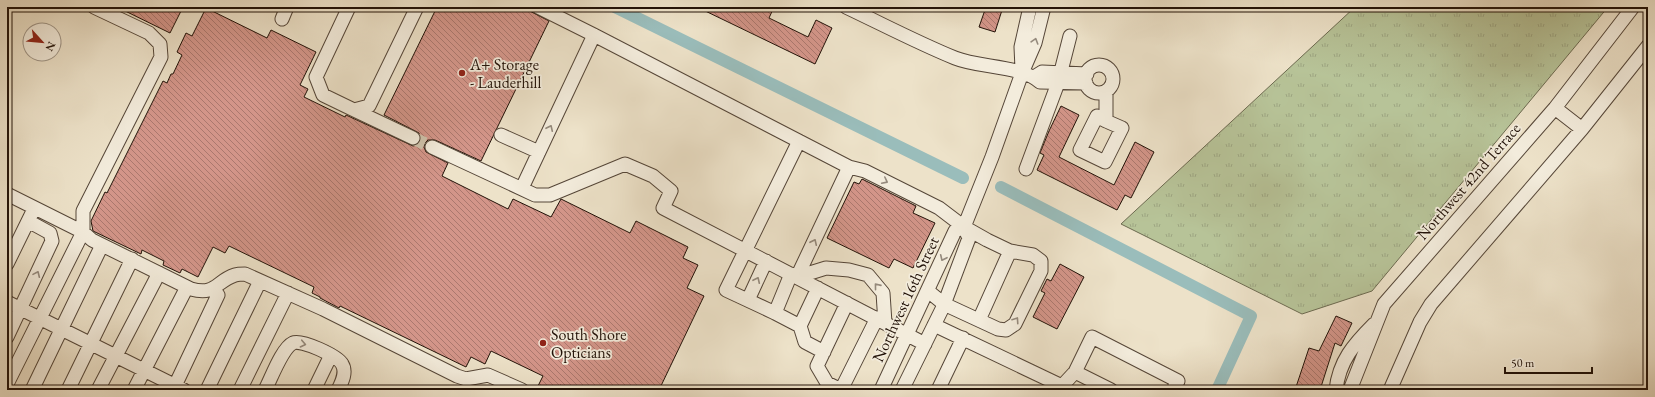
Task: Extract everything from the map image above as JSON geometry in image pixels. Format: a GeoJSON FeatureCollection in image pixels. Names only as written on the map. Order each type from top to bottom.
{"type":"FeatureCollection","features":[{"type":"Feature","properties":{"kind":"street"},"geometry":{"type":"LineString","coordinates":[[7,384],[83,232],[83,211],[161,58],[160,44],[149,34],[94,7]]}},
{"type":"Feature","properties":{"kind":"street"},"geometry":{"type":"LineString","coordinates":[[349,7],[316,77],[323,95],[413,138]]}},
{"type":"Feature","properties":{"kind":"street"},"geometry":{"type":"LineString","coordinates":[[354,110],[369,106],[417,7]]}},
{"type":"Feature","properties":{"kind":"street"},"geometry":{"type":"LineString","coordinates":[[538,7],[849,167],[865,170],[938,208],[964,227],[1010,251],[1033,255],[1041,261],[1041,270],[1015,324],[1006,330],[998,329],[944,304],[928,291]]}},
{"type":"Feature","properties":{"kind":"street"},"geometry":{"type":"LineString","coordinates":[[846,7],[956,59],[1034,77],[1042,72],[1059,78],[1086,78]]}},
{"type":"Feature","properties":{"kind":"street","name":"Northwest 16th Street"},"geometry":{"type":"LineString","coordinates":[[1022,73],[1021,47],[1030,7]]}},
{"type":"Feature","properties":{"kind":"street","name":"Northwest 16th Street"},"geometry":{"type":"LineString","coordinates":[[881,390],[955,232],[964,227],[992,157],[1022,73],[1035,43],[1044,7]]}},
{"type":"Feature","properties":{"kind":"street","name":"Northwest 42nd Terrace"},"geometry":{"type":"LineString","coordinates":[[1350,390],[1384,304],[1555,108],[1633,7]]}},
{"type":"Feature","properties":{"kind":"street"},"geometry":{"type":"LineString","coordinates":[[522,188],[594,35]]}},
{"type":"Feature","properties":{"kind":"street"},"geometry":{"type":"LineString","coordinates":[[1026,169],[1059,78],[1070,36]]}},
{"type":"Feature","properties":{"kind":"street"},"geometry":{"type":"LineString","coordinates":[[1390,390],[1420,322],[1431,304],[1582,129],[1648,46]]}},
{"type":"Feature","properties":{"kind":"street"},"geometry":{"type":"LineString","coordinates":[[1097,66],[1106,67],[1112,74],[1113,79],[1110,88],[1102,93],[1092,91],[1086,78],[1089,70],[1097,66]]}},
{"type":"Feature","properties":{"kind":"street"},"geometry":{"type":"LineString","coordinates":[[1106,91],[1106,120]]}},
{"type":"Feature","properties":{"kind":"street"},"geometry":{"type":"LineString","coordinates":[[1555,108],[1582,129]]}},
{"type":"Feature","properties":{"kind":"street"},"geometry":{"type":"LineString","coordinates":[[501,135],[539,152]]}},
{"type":"Feature","properties":{"kind":"street"},"geometry":{"type":"LineString","coordinates":[[798,141],[726,290],[800,326]]}},
{"type":"Feature","properties":{"kind":"street"},"geometry":{"type":"LineString","coordinates":[[432,148],[535,195],[550,195],[626,164],[652,176],[672,190],[663,208],[925,344]]}},
{"type":"Feature","properties":{"kind":"street"},"geometry":{"type":"LineString","coordinates":[[775,313],[849,167]]}},
{"type":"Feature","properties":{"kind":"street"},"geometry":{"type":"LineString","coordinates":[[7,194],[83,232],[102,245],[187,287],[201,292],[212,288],[235,275],[245,274],[288,293],[457,376],[466,379],[488,375],[522,390]]}},
{"type":"Feature","properties":{"kind":"street"},"geometry":{"type":"LineString","coordinates":[[7,264],[34,208]]}},
{"type":"Feature","properties":{"kind":"street"},"geometry":{"type":"LineString","coordinates":[[7,337],[52,241],[50,233],[28,221]]}},
{"type":"Feature","properties":{"kind":"street","name":"Northwest 16th Street"},"geometry":{"type":"LineString","coordinates":[[902,390],[944,304],[969,238],[964,227]]}},
{"type":"Feature","properties":{"kind":"street"},"geometry":{"type":"LineString","coordinates":[[32,390],[102,245]]}},
{"type":"Feature","properties":{"kind":"street"},"geometry":{"type":"LineString","coordinates":[[979,320],[1010,251]]}},
{"type":"Feature","properties":{"kind":"street"},"geometry":{"type":"LineString","coordinates":[[68,390],[132,259]]}},
{"type":"Feature","properties":{"kind":"street"},"geometry":{"type":"LineString","coordinates":[[748,300],[766,261]]}},
{"type":"Feature","properties":{"kind":"street"},"geometry":{"type":"LineString","coordinates":[[794,276],[826,268],[849,270],[868,275],[883,293],[881,320],[840,390],[827,383],[817,366],[847,303]]}},
{"type":"Feature","properties":{"kind":"street"},"geometry":{"type":"LineString","coordinates":[[98,390],[159,273]]}},
{"type":"Feature","properties":{"kind":"street"},"geometry":{"type":"LineString","coordinates":[[207,390],[260,281]]}},
{"type":"Feature","properties":{"kind":"street"},"geometry":{"type":"LineString","coordinates":[[134,390],[187,287]]}},
{"type":"Feature","properties":{"kind":"street"},"geometry":{"type":"LineString","coordinates":[[7,302],[177,389],[218,295],[212,288]]}},
{"type":"Feature","properties":{"kind":"street"},"geometry":{"type":"LineString","coordinates":[[818,288],[800,326],[805,342],[824,352]]}},
{"type":"Feature","properties":{"kind":"street"},"geometry":{"type":"LineString","coordinates":[[240,390],[288,293]]}},
{"type":"Feature","properties":{"kind":"street"},"geometry":{"type":"LineString","coordinates":[[1336,390],[1342,365],[1355,343],[1378,320]]}},
{"type":"Feature","properties":{"kind":"street"},"geometry":{"type":"LineString","coordinates":[[934,324],[1061,388],[1074,372],[1092,337],[1178,381],[1173,390]]}},
{"type":"Feature","properties":{"kind":"street"},"geometry":{"type":"LineString","coordinates":[[938,390],[963,338]]}},
{"type":"Feature","properties":{"kind":"street"},"geometry":{"type":"LineString","coordinates":[[265,390],[281,358],[293,343],[300,342],[331,355],[342,364],[345,373],[338,390]]}},
{"type":"Feature","properties":{"kind":"street"},"geometry":{"type":"LineString","coordinates":[[314,390],[331,355]]}},
{"type":"Feature","properties":{"kind":"street"},"geometry":{"type":"LineString","coordinates":[[1074,372],[1110,390]]}},
{"type":"Feature","properties":{"kind":"green space"},"geometry":{"type":"Polygon","coordinates":[[[1355,7],[1608,7],[1372,291],[1302,314],[1121,224],[1355,7]]]}},
{"type":"Feature","properties":{"kind":"building"},"geometry":{"type":"Polygon","coordinates":[[[117,7],[183,7],[170,33],[117,7]]]}},
{"type":"Feature","properties":{"kind":"building"},"geometry":{"type":"Polygon","coordinates":[[[437,7],[522,7],[549,21],[481,161],[435,140],[428,140],[425,143],[424,147],[426,152],[448,163],[442,176],[508,209],[513,199],[551,217],[561,199],[630,233],[636,221],[688,247],[683,258],[698,265],[687,288],[704,296],[659,390],[571,390],[560,385],[557,390],[536,390],[543,376],[491,351],[485,364],[471,357],[466,367],[340,306],[339,308],[312,293],[314,287],[229,246],[225,253],[213,247],[198,277],[182,269],[180,273],[163,265],[164,261],[142,250],[141,254],[93,231],[91,221],[105,192],[107,193],[163,81],[167,83],[171,74],[173,74],[182,55],[177,52],[186,33],[192,36],[206,8],[267,38],[271,30],[316,52],[300,85],[308,89],[304,97],[345,117],[346,115],[413,146],[417,145],[420,141],[419,133],[384,115],[437,7]]]}},
{"type":"Feature","properties":{"kind":"building"},"geometry":{"type":"Polygon","coordinates":[[[697,7],[747,7],[756,12],[759,7],[774,7],[769,18],[808,37],[816,20],[832,28],[815,64],[697,7]]]}},
{"type":"Feature","properties":{"kind":"building"},"geometry":{"type":"Polygon","coordinates":[[[986,7],[1003,7],[995,32],[979,27],[986,7]]]}},
{"type":"Feature","properties":{"kind":"building"},"geometry":{"type":"Polygon","coordinates":[[[1061,106],[1079,115],[1059,157],[1114,185],[1135,142],[1154,152],[1131,198],[1125,195],[1117,210],[1037,170],[1044,155],[1040,153],[1061,106]]]}},
{"type":"Feature","properties":{"kind":"building"},"geometry":{"type":"Polygon","coordinates":[[[862,179],[916,206],[913,213],[935,223],[913,268],[894,259],[889,268],[827,238],[854,182],[859,184],[862,179]]]}},
{"type":"Feature","properties":{"kind":"building"},"geometry":{"type":"Polygon","coordinates":[[[1060,264],[1084,277],[1057,329],[1033,317],[1045,293],[1041,291],[1047,279],[1051,281],[1060,264]]]}},
{"type":"Feature","properties":{"kind":"building"},"geometry":{"type":"Polygon","coordinates":[[[1336,316],[1352,323],[1341,346],[1335,343],[1320,390],[1295,390],[1309,348],[1319,351],[1336,316]]]}},
{"type":"Feature","properties":{"kind":"waterway"},"geometry":{"type":"LineString","coordinates":[[615,7],[963,178]]}},
{"type":"Feature","properties":{"kind":"waterway"},"geometry":{"type":"LineString","coordinates":[[1001,187],[1251,316],[1217,390]]}},
{"type":"Feature","properties":{"kind":"tunnel"},"geometry":{"type":"LineString","coordinates":[[413,138],[432,147]]}},
{"type":"Feature","properties":{"kind":"place","name":"A+ Storage - Lauderhill"},"geometry":{"type":"Point","coordinates":[462,73]}},
{"type":"Feature","properties":{"kind":"place","name":"South Shore Opticians"},"geometry":{"type":"Point","coordinates":[543,343]}}]}
